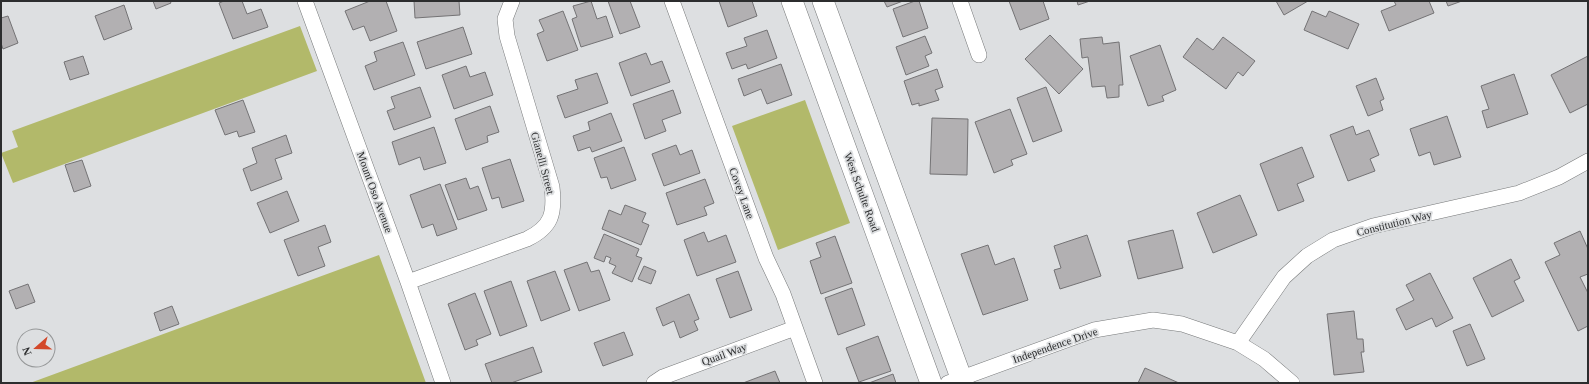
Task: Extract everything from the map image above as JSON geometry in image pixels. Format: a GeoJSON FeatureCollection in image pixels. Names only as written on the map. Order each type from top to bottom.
{"type":"FeatureCollection","features":[{"type":"Feature","properties":{"kind":"main road","name":"West Schulte Road"},"geometry":{"type":"LineString","coordinates":[[792,1],[931,383]]}},
{"type":"Feature","properties":{"kind":"main road"},"geometry":{"type":"LineString","coordinates":[[823,1],[957,381]]}},
{"type":"Feature","properties":{"kind":"street","name":"Mount Oso Avenue"},"geometry":{"type":"LineString","coordinates":[[305,1],[408,282],[443,383]]}},
{"type":"Feature","properties":{"kind":"street","name":"Gianelli Street"},"geometry":{"type":"LineString","coordinates":[[408,282],[527,239],[540,233],[549,221],[554,206],[552,187],[507,36],[505,19],[512,1]]}},
{"type":"Feature","properties":{"kind":"street","name":"Covey Lane"},"geometry":{"type":"LineString","coordinates":[[672,1],[766,258],[783,294],[815,383]]}},
{"type":"Feature","properties":{"kind":"street"},"geometry":{"type":"LineString","coordinates":[[960,1],[979,55]]}},
{"type":"Feature","properties":{"kind":"street","name":"Constitution Way"},"geometry":{"type":"LineString","coordinates":[[1238,343],[1284,277],[1307,256],[1333,240],[1373,226],[1519,193],[1559,178],[1588,161]]}},
{"type":"Feature","properties":{"kind":"street","name":"Independence Drive"},"geometry":{"type":"LineString","coordinates":[[957,381],[1094,330],[1152,320],[1182,324],[1238,343],[1264,359],[1292,383]]}},
{"type":"Feature","properties":{"kind":"street","name":"Quail Way"},"geometry":{"type":"LineString","coordinates":[[654,383],[663,377],[795,328]]}},
{"type":"Feature","properties":{"kind":"green space"},"geometry":{"type":"Polygon","coordinates":[[[300,26],[317,71],[13,183],[1,153],[18,147],[12,131],[300,26]]]}},
{"type":"Feature","properties":{"kind":"green space"},"geometry":{"type":"Polygon","coordinates":[[[805,100],[850,223],[778,250],[732,126],[805,100]]]}},
{"type":"Feature","properties":{"kind":"green space"},"geometry":{"type":"Polygon","coordinates":[[[379,255],[426,383],[30,383],[379,255]]]}},
{"type":"Feature","properties":{"kind":"building"},"geometry":{"type":"Polygon","coordinates":[[[153,1],[170,1],[171,3],[156,9],[153,1]]]}},
{"type":"Feature","properties":{"kind":"building"},"geometry":{"type":"Polygon","coordinates":[[[224,1],[242,1],[247,14],[261,9],[268,27],[233,39],[219,3],[224,1]]]}},
{"type":"Feature","properties":{"kind":"building"},"geometry":{"type":"Polygon","coordinates":[[[370,1],[386,1],[397,31],[370,41],[364,26],[353,30],[345,11],[370,1]]]}},
{"type":"Feature","properties":{"kind":"building"},"geometry":{"type":"Polygon","coordinates":[[[414,1],[459,1],[460,15],[415,18],[414,1]]]}},
{"type":"Feature","properties":{"kind":"building"},"geometry":{"type":"Polygon","coordinates":[[[591,1],[597,19],[606,16],[613,37],[581,47],[572,19],[577,17],[573,6],[591,1]]]}},
{"type":"Feature","properties":{"kind":"building"},"geometry":{"type":"Polygon","coordinates":[[[608,1],[630,1],[640,27],[620,34],[608,1]]]}},
{"type":"Feature","properties":{"kind":"building"},"geometry":{"type":"Polygon","coordinates":[[[719,1],[752,1],[757,16],[728,27],[719,1]]]}},
{"type":"Feature","properties":{"kind":"building"},"geometry":{"type":"Polygon","coordinates":[[[884,1],[903,1],[887,7],[884,1]]]}},
{"type":"Feature","properties":{"kind":"building"},"geometry":{"type":"Polygon","coordinates":[[[919,1],[928,28],[903,37],[893,9],[919,1]]]}},
{"type":"Feature","properties":{"kind":"building"},"geometry":{"type":"Polygon","coordinates":[[[1009,1],[1043,1],[1049,19],[1020,30],[1009,1]]]}},
{"type":"Feature","properties":{"kind":"building"},"geometry":{"type":"Polygon","coordinates":[[[1077,1],[1090,1],[1078,5],[1077,1]]]}},
{"type":"Feature","properties":{"kind":"building"},"geometry":{"type":"Polygon","coordinates":[[[1276,1],[1308,1],[1284,15],[1276,1]]]}},
{"type":"Feature","properties":{"kind":"building"},"geometry":{"type":"Polygon","coordinates":[[[1394,1],[1429,1],[1434,13],[1389,31],[1381,11],[1396,5],[1394,1]]]}},
{"type":"Feature","properties":{"kind":"building"},"geometry":{"type":"Polygon","coordinates":[[[1446,1],[1462,1],[1448,6],[1446,1]]]}},
{"type":"Feature","properties":{"kind":"building"},"geometry":{"type":"Polygon","coordinates":[[[124,5],[132,29],[104,40],[95,16],[124,5]]]}},
{"type":"Feature","properties":{"kind":"building"},"geometry":{"type":"Polygon","coordinates":[[[563,11],[578,50],[547,61],[537,34],[544,31],[539,20],[563,11]]]}},
{"type":"Feature","properties":{"kind":"building"},"geometry":{"type":"Polygon","coordinates":[[[1312,11],[1326,17],[1329,11],[1359,24],[1348,49],[1304,30],[1312,11]]]}},
{"type":"Feature","properties":{"kind":"building"},"geometry":{"type":"Polygon","coordinates":[[[8,16],[18,43],[3,49],[1,43],[1,18],[8,16]]]}},
{"type":"Feature","properties":{"kind":"building"},"geometry":{"type":"Polygon","coordinates":[[[463,27],[472,54],[426,69],[417,42],[463,27]]]}},
{"type":"Feature","properties":{"kind":"building"},"geometry":{"type":"Polygon","coordinates":[[[767,30],[777,58],[748,69],[746,64],[732,69],[726,53],[747,46],[744,38],[767,30]]]}},
{"type":"Feature","properties":{"kind":"building"},"geometry":{"type":"Polygon","coordinates":[[[1050,35],[1083,69],[1059,94],[1025,59],[1050,35]]]}},
{"type":"Feature","properties":{"kind":"building"},"geometry":{"type":"Polygon","coordinates":[[[925,36],[932,53],[925,56],[929,66],[906,75],[896,47],[925,36]]]}},
{"type":"Feature","properties":{"kind":"building"},"geometry":{"type":"Polygon","coordinates":[[[1102,37],[1103,44],[1119,42],[1123,85],[1119,85],[1119,97],[1107,98],[1105,86],[1092,87],[1088,57],[1082,58],[1080,39],[1102,37]]]}},
{"type":"Feature","properties":{"kind":"building"},"geometry":{"type":"Polygon","coordinates":[[[1223,37],[1255,61],[1243,76],[1238,72],[1226,89],[1183,57],[1197,38],[1213,50],[1223,37]]]}},
{"type":"Feature","properties":{"kind":"building"},"geometry":{"type":"Polygon","coordinates":[[[403,42],[415,75],[374,90],[365,66],[377,61],[374,52],[403,42]]]}},
{"type":"Feature","properties":{"kind":"building"},"geometry":{"type":"Polygon","coordinates":[[[1160,45],[1176,90],[1162,96],[1164,101],[1148,106],[1130,56],[1160,45]]]}},
{"type":"Feature","properties":{"kind":"building"},"geometry":{"type":"Polygon","coordinates":[[[646,53],[651,65],[662,61],[670,82],[631,96],[619,63],[646,53]]]}},
{"type":"Feature","properties":{"kind":"building"},"geometry":{"type":"Polygon","coordinates":[[[83,56],[89,74],[70,80],[64,62],[83,56]]]}},
{"type":"Feature","properties":{"kind":"building"},"geometry":{"type":"Polygon","coordinates":[[[1588,56],[1588,104],[1570,113],[1551,75],[1588,56]]]}},
{"type":"Feature","properties":{"kind":"building"},"geometry":{"type":"Polygon","coordinates":[[[781,64],[792,95],[767,104],[761,89],[744,96],[738,79],[781,64]]]}},
{"type":"Feature","properties":{"kind":"building"},"geometry":{"type":"Polygon","coordinates":[[[466,66],[470,77],[485,72],[493,95],[454,109],[442,75],[466,66]]]}},
{"type":"Feature","properties":{"kind":"building"},"geometry":{"type":"Polygon","coordinates":[[[937,69],[943,87],[935,90],[939,100],[919,106],[919,103],[912,105],[904,81],[937,69]]]}},
{"type":"Feature","properties":{"kind":"building"},"geometry":{"type":"Polygon","coordinates":[[[597,73],[608,103],[565,118],[557,96],[578,89],[575,80],[597,73]]]}},
{"type":"Feature","properties":{"kind":"building"},"geometry":{"type":"Polygon","coordinates":[[[1514,74],[1528,114],[1487,128],[1482,111],[1489,109],[1481,86],[1514,74]]]}},
{"type":"Feature","properties":{"kind":"building"},"geometry":{"type":"Polygon","coordinates":[[[1376,78],[1384,99],[1380,101],[1383,110],[1368,116],[1356,86],[1376,78]]]}},
{"type":"Feature","properties":{"kind":"building"},"geometry":{"type":"Polygon","coordinates":[[[420,87],[431,117],[394,130],[387,111],[395,108],[391,97],[420,87]]]}},
{"type":"Feature","properties":{"kind":"building"},"geometry":{"type":"Polygon","coordinates":[[[1046,87],[1062,131],[1033,142],[1017,98],[1046,87]]]}},
{"type":"Feature","properties":{"kind":"building"},"geometry":{"type":"Polygon","coordinates":[[[673,90],[681,113],[662,120],[666,131],[645,139],[633,104],[673,90]]]}},
{"type":"Feature","properties":{"kind":"building"},"geometry":{"type":"Polygon","coordinates":[[[243,100],[255,132],[239,137],[237,131],[225,135],[215,110],[243,100]]]}},
{"type":"Feature","properties":{"kind":"building"},"geometry":{"type":"Polygon","coordinates":[[[490,106],[499,132],[487,136],[488,142],[466,150],[455,119],[490,106]]]}},
{"type":"Feature","properties":{"kind":"building"},"geometry":{"type":"Polygon","coordinates":[[[1010,109],[1027,154],[1011,160],[1013,165],[994,173],[975,122],[1010,109]]]}},
{"type":"Feature","properties":{"kind":"building"},"geometry":{"type":"Polygon","coordinates":[[[611,113],[622,141],[592,152],[590,147],[578,151],[573,136],[590,130],[588,122],[611,113]]]}},
{"type":"Feature","properties":{"kind":"building"},"geometry":{"type":"Polygon","coordinates":[[[1447,116],[1461,157],[1434,165],[1430,152],[1419,156],[1410,129],[1447,116]]]}},
{"type":"Feature","properties":{"kind":"building"},"geometry":{"type":"Polygon","coordinates":[[[932,118],[968,119],[967,175],[930,174],[932,118]]]}},
{"type":"Feature","properties":{"kind":"building"},"geometry":{"type":"Polygon","coordinates":[[[1353,126],[1356,135],[1369,130],[1379,155],[1370,159],[1375,171],[1348,181],[1330,135],[1353,126]]]}},
{"type":"Feature","properties":{"kind":"building"},"geometry":{"type":"Polygon","coordinates":[[[434,127],[446,163],[424,170],[420,157],[399,165],[392,142],[434,127]]]}},
{"type":"Feature","properties":{"kind":"building"},"geometry":{"type":"Polygon","coordinates":[[[286,135],[292,153],[275,159],[282,179],[251,191],[243,169],[257,163],[252,148],[286,135]]]}},
{"type":"Feature","properties":{"kind":"building"},"geometry":{"type":"Polygon","coordinates":[[[676,145],[680,155],[692,150],[700,173],[664,186],[652,154],[676,145]]]}},
{"type":"Feature","properties":{"kind":"building"},"geometry":{"type":"Polygon","coordinates":[[[624,147],[636,180],[611,189],[607,177],[601,178],[594,158],[624,147]]]}},
{"type":"Feature","properties":{"kind":"building"},"geometry":{"type":"Polygon","coordinates":[[[1302,147],[1314,177],[1297,184],[1304,201],[1278,211],[1260,164],[1302,147]]]}},
{"type":"Feature","properties":{"kind":"building"},"geometry":{"type":"Polygon","coordinates":[[[510,159],[524,201],[502,208],[499,197],[492,199],[482,168],[510,159]]]}},
{"type":"Feature","properties":{"kind":"building"},"geometry":{"type":"Polygon","coordinates":[[[82,160],[91,186],[74,192],[65,165],[82,160]]]}},
{"type":"Feature","properties":{"kind":"building"},"geometry":{"type":"Polygon","coordinates":[[[466,178],[470,189],[478,186],[487,210],[458,220],[445,185],[466,178]]]}},
{"type":"Feature","properties":{"kind":"building"},"geometry":{"type":"Polygon","coordinates":[[[705,179],[714,203],[704,207],[707,215],[677,225],[666,193],[705,179]]]}},
{"type":"Feature","properties":{"kind":"building"},"geometry":{"type":"Polygon","coordinates":[[[440,184],[457,229],[437,236],[433,224],[422,228],[410,195],[440,184]]]}},
{"type":"Feature","properties":{"kind":"building"},"geometry":{"type":"Polygon","coordinates":[[[287,191],[299,221],[270,233],[257,203],[287,191]]]}},
{"type":"Feature","properties":{"kind":"building"},"geometry":{"type":"Polygon","coordinates":[[[1240,195],[1257,235],[1213,253],[1197,213],[1240,195]]]}},
{"type":"Feature","properties":{"kind":"building"},"geometry":{"type":"Polygon","coordinates":[[[625,205],[646,213],[642,222],[649,225],[641,245],[602,229],[609,210],[621,215],[625,205]]]}},
{"type":"Feature","properties":{"kind":"building"},"geometry":{"type":"Polygon","coordinates":[[[325,225],[331,242],[318,247],[325,266],[298,276],[284,240],[325,225]]]}},
{"type":"Feature","properties":{"kind":"building"},"geometry":{"type":"Polygon","coordinates":[[[1173,230],[1183,268],[1138,279],[1128,241],[1173,230]]]}},
{"type":"Feature","properties":{"kind":"building"},"geometry":{"type":"Polygon","coordinates":[[[1580,231],[1588,249],[1588,274],[1580,277],[1588,293],[1588,326],[1578,331],[1545,262],[1560,255],[1554,243],[1580,231]]]}},
{"type":"Feature","properties":{"kind":"building"},"geometry":{"type":"Polygon","coordinates":[[[704,232],[708,242],[726,235],[736,262],[697,276],[684,240],[704,232]]]}},
{"type":"Feature","properties":{"kind":"building"},"geometry":{"type":"Polygon","coordinates":[[[604,234],[639,249],[636,256],[642,258],[632,282],[612,273],[616,266],[609,263],[611,258],[606,256],[604,262],[594,258],[604,234]]]}},
{"type":"Feature","properties":{"kind":"building"},"geometry":{"type":"Polygon","coordinates":[[[1087,235],[1101,276],[1060,289],[1054,270],[1061,268],[1054,246],[1087,235]]]}},
{"type":"Feature","properties":{"kind":"building"},"geometry":{"type":"Polygon","coordinates":[[[835,236],[852,283],[821,294],[810,261],[821,257],[816,243],[835,236]]]}},
{"type":"Feature","properties":{"kind":"building"},"geometry":{"type":"Polygon","coordinates":[[[988,245],[995,265],[1014,258],[1028,300],[983,315],[961,254],[988,245]]]}},
{"type":"Feature","properties":{"kind":"building"},"geometry":{"type":"Polygon","coordinates":[[[1511,259],[1520,278],[1514,281],[1524,301],[1492,317],[1473,278],[1511,259]]]}},
{"type":"Feature","properties":{"kind":"building"},"geometry":{"type":"Polygon","coordinates":[[[587,262],[591,272],[599,270],[610,300],[579,311],[564,270],[587,262]]]}},
{"type":"Feature","properties":{"kind":"building"},"geometry":{"type":"Polygon","coordinates":[[[644,266],[656,271],[651,284],[638,279],[644,266]]]}},
{"type":"Feature","properties":{"kind":"building"},"geometry":{"type":"Polygon","coordinates":[[[555,271],[570,310],[541,321],[527,281],[555,271]]]}},
{"type":"Feature","properties":{"kind":"building"},"geometry":{"type":"Polygon","coordinates":[[[738,271],[752,310],[730,318],[716,279],[738,271]]]}},
{"type":"Feature","properties":{"kind":"building"},"geometry":{"type":"Polygon","coordinates":[[[1430,273],[1453,318],[1436,327],[1432,318],[1406,330],[1396,309],[1414,300],[1406,285],[1430,273]]]}},
{"type":"Feature","properties":{"kind":"building"},"geometry":{"type":"Polygon","coordinates":[[[511,281],[527,326],[500,336],[484,291],[511,281]]]}},
{"type":"Feature","properties":{"kind":"building"},"geometry":{"type":"Polygon","coordinates":[[[28,284],[35,302],[16,309],[9,291],[28,284]]]}},
{"type":"Feature","properties":{"kind":"building"},"geometry":{"type":"Polygon","coordinates":[[[852,288],[865,325],[838,335],[825,298],[852,288]]]}},
{"type":"Feature","properties":{"kind":"building"},"geometry":{"type":"Polygon","coordinates":[[[475,293],[491,334],[476,340],[478,345],[465,350],[448,304],[475,293]]]}},
{"type":"Feature","properties":{"kind":"building"},"geometry":{"type":"Polygon","coordinates":[[[689,294],[699,319],[694,321],[698,330],[680,338],[674,321],[663,326],[656,308],[689,294]]]}},
{"type":"Feature","properties":{"kind":"building"},"geometry":{"type":"Polygon","coordinates":[[[172,306],[179,324],[160,331],[154,313],[172,306]]]}},
{"type":"Feature","properties":{"kind":"building"},"geometry":{"type":"Polygon","coordinates":[[[1354,311],[1357,339],[1363,339],[1364,352],[1361,352],[1364,372],[1334,375],[1327,314],[1354,311]]]}},
{"type":"Feature","properties":{"kind":"building"},"geometry":{"type":"Polygon","coordinates":[[[1470,324],[1485,359],[1467,366],[1453,331],[1470,324]]]}},
{"type":"Feature","properties":{"kind":"building"},"geometry":{"type":"Polygon","coordinates":[[[624,332],[633,355],[603,366],[594,343],[624,332]]]}},
{"type":"Feature","properties":{"kind":"building"},"geometry":{"type":"Polygon","coordinates":[[[878,336],[891,371],[859,382],[846,348],[878,336]]]}},
{"type":"Feature","properties":{"kind":"building"},"geometry":{"type":"Polygon","coordinates":[[[533,347],[542,372],[511,383],[492,383],[485,364],[533,347]]]}},
{"type":"Feature","properties":{"kind":"building"},"geometry":{"type":"Polygon","coordinates":[[[1145,368],[1179,383],[1138,383],[1145,368]]]}},
{"type":"Feature","properties":{"kind":"building"},"geometry":{"type":"Polygon","coordinates":[[[775,371],[780,383],[743,383],[775,371]]]}},
{"type":"Feature","properties":{"kind":"building"},"geometry":{"type":"Polygon","coordinates":[[[893,374],[896,383],[869,383],[893,374]]]}}]}
